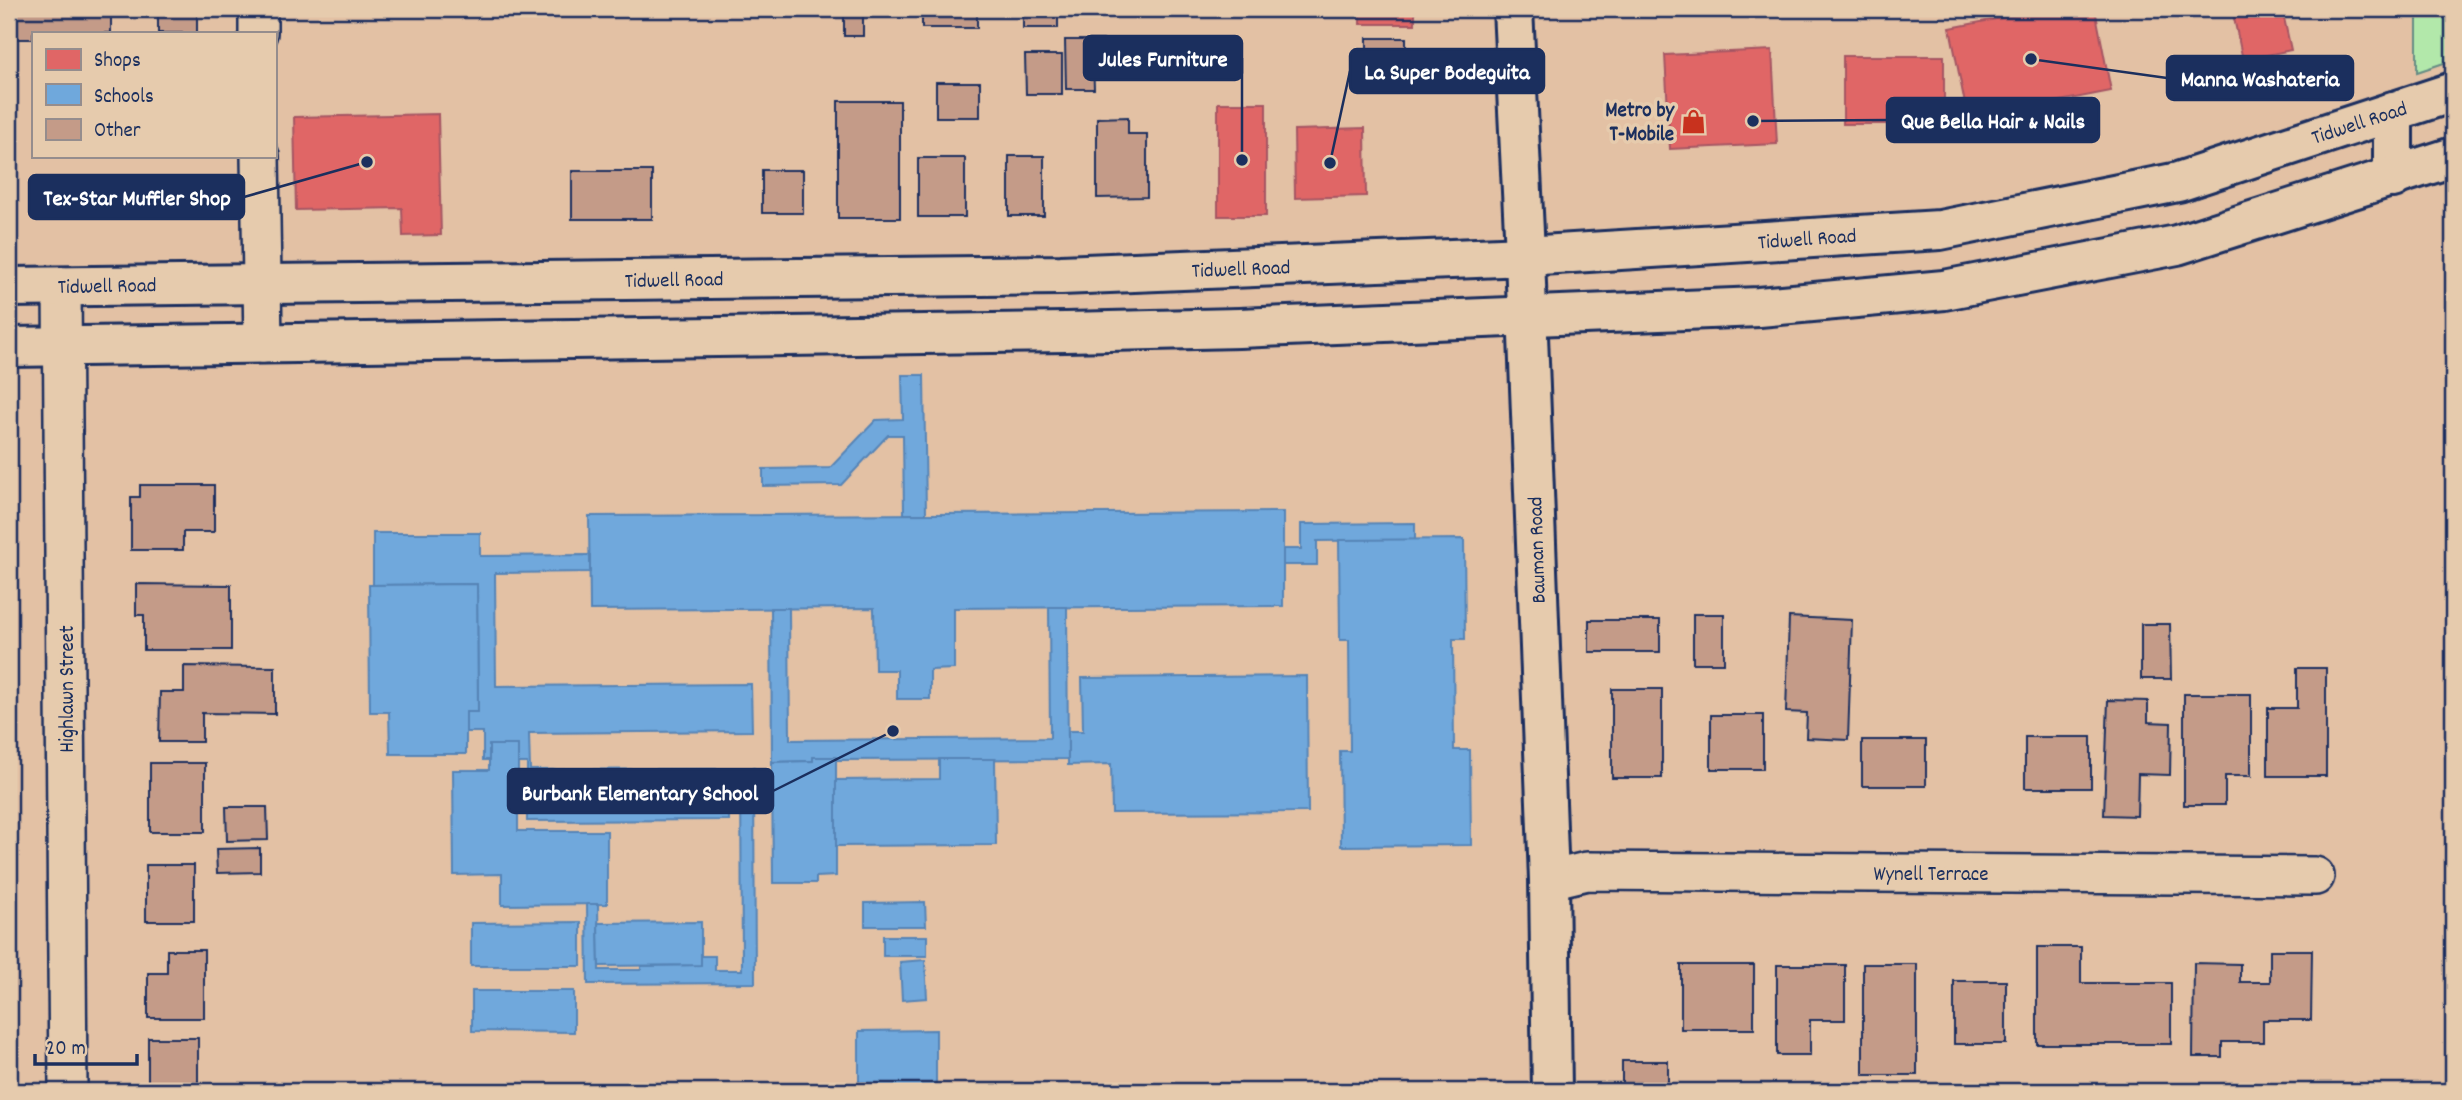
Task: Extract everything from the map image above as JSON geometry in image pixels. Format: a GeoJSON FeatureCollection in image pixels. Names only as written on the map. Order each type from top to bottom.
{"type":"FeatureCollection","features":[{"type":"Feature","properties":{"kind":"main road","name":"Bauman Road"},"geometry":{"type":"LineString","coordinates":[[1513,9],[1549,880],[1552,1091]]}},
{"type":"Feature","properties":{"kind":"main road","name":"Tidwell Road"},"geometry":{"type":"LineString","coordinates":[[9,287],[1061,275],[1525,256],[1940,230],[2178,183],[2453,92]]}},
{"type":"Feature","properties":{"kind":"main road"},"geometry":{"type":"LineString","coordinates":[[2393,111],[2393,178]]}},
{"type":"Feature","properties":{"kind":"main road"},"geometry":{"type":"LineString","coordinates":[[9,347],[1066,332],[1239,328],[1759,307],[1944,290],[2178,245],[2453,157]]}},
{"type":"Feature","properties":{"kind":"main road"},"geometry":{"type":"LineString","coordinates":[[1940,230],[1944,290]]}},
{"type":"Feature","properties":{"kind":"main road"},"geometry":{"type":"LineString","coordinates":[[1061,275],[1066,332]]}},
{"type":"Feature","properties":{"kind":"main road"},"geometry":{"type":"LineString","coordinates":[[664,338],[667,279]]}},
{"type":"Feature","properties":{"kind":"street"},"geometry":{"type":"LineString","coordinates":[[258,9],[258,32]]}},
{"type":"Feature","properties":{"kind":"street"},"geometry":{"type":"LineString","coordinates":[[260,158],[263,344]]}},
{"type":"Feature","properties":{"kind":"street","name":"Highlawn Street"},"geometry":{"type":"LineString","coordinates":[[62,286],[68,1091]]}},
{"type":"Feature","properties":{"kind":"street","name":"Wynell Terrace"},"geometry":{"type":"LineString","coordinates":[[1549,880],[1587,871],[2315,876]]}},
{"type":"Feature","properties":{"kind":"green space"},"geometry":{"type":"Polygon","coordinates":[[[2417,9],[2453,9],[2453,60],[2417,72],[2417,9]]]}},
{"type":"Feature","properties":{"kind":"building: Shops"},"geometry":{"type":"Polygon","coordinates":[[[1183,9],[1260,9],[1260,13],[1183,14],[1183,9]]]}},
{"type":"Feature","properties":{"kind":"building: Shops"},"geometry":{"type":"Polygon","coordinates":[[[1360,9],[1415,9],[1415,24],[1360,24],[1360,9]]]}},
{"type":"Feature","properties":{"kind":"building: Shops"},"geometry":{"type":"Polygon","coordinates":[[[2047,9],[2095,9],[2111,91],[1968,119],[1950,28],[2047,9]]]}},
{"type":"Feature","properties":{"kind":"building: Shops"},"geometry":{"type":"Polygon","coordinates":[[[2232,9],[2282,9],[2291,50],[2243,60],[2232,9]]]}},
{"type":"Feature","properties":{"kind":"building: Shops"},"geometry":{"type":"Polygon","coordinates":[[[1772,50],[1777,144],[1670,149],[1665,55],[1772,50]]]}},
{"type":"Feature","properties":{"kind":"building: Shops"},"geometry":{"type":"Polygon","coordinates":[[[1843,56],[1944,56],[1944,124],[1843,124],[1843,56]]]}},
{"type":"Feature","properties":{"kind":"building: Shops"},"geometry":{"type":"Polygon","coordinates":[[[1218,103],[1266,103],[1266,216],[1218,216],[1218,103]]]}},
{"type":"Feature","properties":{"kind":"building: Shops"},"geometry":{"type":"Polygon","coordinates":[[[438,114],[441,235],[403,236],[402,208],[296,210],[294,117],[438,114]]]}},
{"type":"Feature","properties":{"kind":"building: Shops"},"geometry":{"type":"Polygon","coordinates":[[[1365,128],[1366,196],[1295,198],[1294,130],[1365,128]]]}},
{"type":"Feature","properties":{"kind":"building: Schools"},"geometry":{"type":"Polygon","coordinates":[[[902,375],[924,375],[926,514],[904,514],[903,435],[888,435],[841,485],[763,486],[763,469],[830,468],[876,420],[903,419],[902,375]]]}},
{"type":"Feature","properties":{"kind":"building: Schools"},"geometry":{"type":"Polygon","coordinates":[[[1283,512],[1283,606],[954,608],[954,669],[930,670],[930,699],[897,699],[897,670],[875,670],[874,608],[590,610],[589,516],[1283,512]]]}},
{"type":"Feature","properties":{"kind":"building: Schools"},"geometry":{"type":"Polygon","coordinates":[[[1415,523],[1415,540],[1317,541],[1317,565],[1283,565],[1283,549],[1301,549],[1301,524],[1415,523]]]}},
{"type":"Feature","properties":{"kind":"building: Schools"},"geometry":{"type":"Polygon","coordinates":[[[373,533],[480,533],[480,556],[590,555],[590,572],[495,573],[496,686],[751,684],[752,731],[529,733],[530,770],[729,769],[729,820],[527,821],[527,763],[518,763],[518,745],[489,745],[489,760],[483,760],[483,732],[466,732],[466,712],[478,712],[477,584],[373,585],[373,533]]]}},
{"type":"Feature","properties":{"kind":"building: Schools"},"geometry":{"type":"Polygon","coordinates":[[[1464,539],[1465,639],[1453,639],[1454,750],[1470,750],[1471,845],[1341,846],[1340,751],[1350,751],[1349,640],[1340,640],[1339,540],[1464,539]]]}},
{"type":"Feature","properties":{"kind":"building: Schools"},"geometry":{"type":"Polygon","coordinates":[[[477,584],[478,712],[466,712],[466,754],[390,754],[389,712],[370,712],[369,585],[477,584]]]}},
{"type":"Feature","properties":{"kind":"building: Schools"},"geometry":{"type":"Polygon","coordinates":[[[1049,607],[1067,607],[1068,759],[836,760],[836,757],[813,757],[813,761],[772,762],[771,608],[789,608],[790,740],[1050,738],[1049,607]]]}},
{"type":"Feature","properties":{"kind":"building: Schools"},"geometry":{"type":"Polygon","coordinates":[[[1307,676],[1308,812],[1112,813],[1111,764],[1068,765],[1068,731],[1083,731],[1082,678],[1307,676]]]}},
{"type":"Feature","properties":{"kind":"building: Schools"},"geometry":{"type":"Polygon","coordinates":[[[489,745],[518,745],[518,831],[607,831],[607,904],[502,905],[502,874],[454,875],[453,770],[489,770],[489,745]]]}},
{"type":"Feature","properties":{"kind":"building: Schools"},"geometry":{"type":"Polygon","coordinates":[[[813,757],[836,757],[836,876],[816,877],[816,883],[773,883],[772,762],[813,761],[813,757]]]}},
{"type":"Feature","properties":{"kind":"building: Schools"},"geometry":{"type":"Polygon","coordinates":[[[939,759],[995,759],[996,845],[836,846],[836,780],[939,779],[939,759]]]}},
{"type":"Feature","properties":{"kind":"building: Schools"},"geometry":{"type":"Polygon","coordinates":[[[741,768],[754,768],[755,983],[588,984],[587,904],[598,904],[599,970],[701,965],[701,956],[715,956],[715,970],[742,970],[741,768]]]}},
{"type":"Feature","properties":{"kind":"building: Schools"},"geometry":{"type":"Polygon","coordinates":[[[925,902],[926,926],[865,926],[865,903],[925,902]]]}},
{"type":"Feature","properties":{"kind":"building: Schools"},"geometry":{"type":"Polygon","coordinates":[[[581,922],[581,966],[471,966],[471,923],[581,922]]]}},
{"type":"Feature","properties":{"kind":"building: Schools"},"geometry":{"type":"Polygon","coordinates":[[[701,922],[701,965],[599,966],[598,923],[701,922]]]}},
{"type":"Feature","properties":{"kind":"building: Schools"},"geometry":{"type":"Polygon","coordinates":[[[883,936],[927,936],[927,956],[883,956],[883,936]]]}},
{"type":"Feature","properties":{"kind":"building: Schools"},"geometry":{"type":"Polygon","coordinates":[[[925,960],[927,998],[902,1000],[900,962],[925,960]]]}},
{"type":"Feature","properties":{"kind":"building: Schools"},"geometry":{"type":"Polygon","coordinates":[[[472,991],[574,991],[574,1032],[472,1031],[472,991]]]}},
{"type":"Feature","properties":{"kind":"building: Schools"},"geometry":{"type":"Polygon","coordinates":[[[936,1030],[936,1091],[859,1091],[859,1031],[936,1030]]]}},
{"type":"Feature","properties":{"kind":"building: Other"},"geometry":{"type":"Polygon","coordinates":[[[16,9],[111,9],[111,32],[32,32],[32,39],[17,39],[16,9]]]}},
{"type":"Feature","properties":{"kind":"building: Other"},"geometry":{"type":"Polygon","coordinates":[[[158,9],[197,9],[197,32],[158,32],[158,9]]]}},
{"type":"Feature","properties":{"kind":"building: Other"},"geometry":{"type":"Polygon","coordinates":[[[844,9],[863,9],[863,36],[844,36],[844,9]]]}},
{"type":"Feature","properties":{"kind":"building: Other"},"geometry":{"type":"Polygon","coordinates":[[[922,9],[977,9],[977,28],[922,28],[922,9]]]}},
{"type":"Feature","properties":{"kind":"building: Other"},"geometry":{"type":"Polygon","coordinates":[[[1023,9],[1058,9],[1058,28],[1023,28],[1023,9]]]}},
{"type":"Feature","properties":{"kind":"building: Other"},"geometry":{"type":"Polygon","coordinates":[[[1096,9],[1147,9],[1147,14],[1096,14],[1096,9]]]}},
{"type":"Feature","properties":{"kind":"building: Other"},"geometry":{"type":"Polygon","coordinates":[[[1367,38],[1406,38],[1406,54],[1367,54],[1367,38]]]}},
{"type":"Feature","properties":{"kind":"building: Other"},"geometry":{"type":"Polygon","coordinates":[[[1065,40],[1103,40],[1104,60],[1093,60],[1094,89],[1066,89],[1065,40]]]}},
{"type":"Feature","properties":{"kind":"building: Other"},"geometry":{"type":"Polygon","coordinates":[[[1025,55],[1062,55],[1062,94],[1026,94],[1025,55]]]}},
{"type":"Feature","properties":{"kind":"building: Other"},"geometry":{"type":"Polygon","coordinates":[[[936,82],[980,82],[980,117],[936,117],[936,82]]]}},
{"type":"Feature","properties":{"kind":"building: Other"},"geometry":{"type":"Polygon","coordinates":[[[838,101],[900,101],[900,218],[838,218],[838,101]]]}},
{"type":"Feature","properties":{"kind":"building: Other"},"geometry":{"type":"Polygon","coordinates":[[[1128,117],[1128,134],[1147,134],[1147,197],[1097,198],[1097,118],[1128,117]]]}},
{"type":"Feature","properties":{"kind":"building: Other"},"geometry":{"type":"Polygon","coordinates":[[[1009,156],[1044,156],[1044,216],[1009,216],[1009,156]]]}},
{"type":"Feature","properties":{"kind":"building: Other"},"geometry":{"type":"Polygon","coordinates":[[[918,158],[965,158],[965,217],[918,217],[918,158]]]}},
{"type":"Feature","properties":{"kind":"building: Other"},"geometry":{"type":"Polygon","coordinates":[[[762,170],[803,170],[803,213],[762,213],[762,170]]]}},
{"type":"Feature","properties":{"kind":"building: Other"},"geometry":{"type":"Polygon","coordinates":[[[572,171],[652,171],[652,219],[572,219],[572,171]]]}},
{"type":"Feature","properties":{"kind":"building: Other"},"geometry":{"type":"Polygon","coordinates":[[[140,485],[214,485],[214,532],[183,532],[183,550],[131,550],[131,497],[140,497],[140,485]]]}},
{"type":"Feature","properties":{"kind":"building: Other"},"geometry":{"type":"Polygon","coordinates":[[[136,584],[231,585],[231,650],[144,650],[144,615],[136,615],[136,584]]]}},
{"type":"Feature","properties":{"kind":"building: Other"},"geometry":{"type":"Polygon","coordinates":[[[1693,614],[1724,614],[1724,663],[1693,663],[1693,614]]]}},
{"type":"Feature","properties":{"kind":"building: Other"},"geometry":{"type":"Polygon","coordinates":[[[1789,617],[1852,620],[1848,740],[1806,738],[1807,713],[1786,712],[1789,617]]]}},
{"type":"Feature","properties":{"kind":"building: Other"},"geometry":{"type":"Polygon","coordinates":[[[1589,620],[1660,620],[1660,652],[1589,652],[1589,620]]]}},
{"type":"Feature","properties":{"kind":"building: Other"},"geometry":{"type":"Polygon","coordinates":[[[2141,624],[2170,624],[2171,679],[2141,679],[2141,624]]]}},
{"type":"Feature","properties":{"kind":"building: Other"},"geometry":{"type":"Polygon","coordinates":[[[184,666],[275,667],[275,714],[202,713],[202,742],[159,742],[160,692],[184,692],[184,666]]]}},
{"type":"Feature","properties":{"kind":"building: Other"},"geometry":{"type":"Polygon","coordinates":[[[2297,668],[2326,668],[2326,776],[2268,776],[2268,708],[2297,708],[2297,668]]]}},
{"type":"Feature","properties":{"kind":"building: Other"},"geometry":{"type":"Polygon","coordinates":[[[1612,689],[1662,689],[1662,778],[1612,778],[1612,689]]]}},
{"type":"Feature","properties":{"kind":"building: Other"},"geometry":{"type":"Polygon","coordinates":[[[2184,694],[2251,694],[2251,776],[2225,776],[2225,805],[2184,805],[2184,694]]]}},
{"type":"Feature","properties":{"kind":"building: Other"},"geometry":{"type":"Polygon","coordinates":[[[2108,700],[2148,701],[2148,722],[2171,723],[2170,775],[2138,774],[2137,816],[2104,815],[2108,700]]]}},
{"type":"Feature","properties":{"kind":"building: Other"},"geometry":{"type":"Polygon","coordinates":[[[1711,715],[1763,715],[1763,769],[1711,769],[1711,715]]]}},
{"type":"Feature","properties":{"kind":"building: Other"},"geometry":{"type":"Polygon","coordinates":[[[2025,737],[2091,737],[2091,788],[2025,788],[2025,737]]]}},
{"type":"Feature","properties":{"kind":"building: Other"},"geometry":{"type":"Polygon","coordinates":[[[1862,740],[1926,740],[1926,786],[1862,786],[1862,740]]]}},
{"type":"Feature","properties":{"kind":"building: Other"},"geometry":{"type":"Polygon","coordinates":[[[150,763],[205,763],[205,832],[150,832],[150,763]]]}},
{"type":"Feature","properties":{"kind":"building: Other"},"geometry":{"type":"Polygon","coordinates":[[[226,807],[267,807],[268,840],[227,841],[226,807]]]}},
{"type":"Feature","properties":{"kind":"building: Other"},"geometry":{"type":"Polygon","coordinates":[[[260,848],[260,872],[217,873],[216,849],[260,848]]]}},
{"type":"Feature","properties":{"kind":"building: Other"},"geometry":{"type":"Polygon","coordinates":[[[146,865],[194,865],[194,921],[146,921],[146,865]]]}},
{"type":"Feature","properties":{"kind":"building: Other"},"geometry":{"type":"Polygon","coordinates":[[[2037,947],[2081,947],[2081,983],[2171,983],[2171,1044],[2037,1044],[2037,947]]]}},
{"type":"Feature","properties":{"kind":"building: Other"},"geometry":{"type":"Polygon","coordinates":[[[167,950],[204,950],[204,1018],[148,1018],[148,973],[167,973],[167,950]]]}},
{"type":"Feature","properties":{"kind":"building: Other"},"geometry":{"type":"Polygon","coordinates":[[[2270,950],[2312,950],[2311,1020],[2263,1020],[2263,1042],[2222,1042],[2222,1057],[2193,1057],[2194,963],[2240,964],[2240,982],[2270,982],[2270,950]]]}},
{"type":"Feature","properties":{"kind":"building: Other"},"geometry":{"type":"Polygon","coordinates":[[[1863,964],[1917,964],[1917,1075],[1863,1075],[1863,964]]]}},
{"type":"Feature","properties":{"kind":"building: Other"},"geometry":{"type":"Polygon","coordinates":[[[1681,965],[1754,965],[1754,1029],[1681,1029],[1681,965]]]}},
{"type":"Feature","properties":{"kind":"building: Other"},"geometry":{"type":"Polygon","coordinates":[[[1777,965],[1845,965],[1845,1020],[1810,1020],[1810,1055],[1777,1055],[1777,965]]]}},
{"type":"Feature","properties":{"kind":"building: Other"},"geometry":{"type":"Polygon","coordinates":[[[1954,981],[2006,981],[2006,1044],[1954,1044],[1954,981]]]}},
{"type":"Feature","properties":{"kind":"building: Other"},"geometry":{"type":"Polygon","coordinates":[[[148,1038],[198,1038],[198,1091],[148,1091],[148,1038]]]}},
{"type":"Feature","properties":{"kind":"building: Other"},"geometry":{"type":"Polygon","coordinates":[[[1622,1061],[1668,1061],[1668,1091],[1622,1091],[1622,1061]]]}},
{"type":"Feature","properties":{"kind":"building: Other"},"geometry":{"type":"Polygon","coordinates":[[[1716,1086],[1769,1086],[1769,1091],[1716,1091],[1716,1086]]]}},
{"type":"Feature","properties":{"kind":"building: Other"},"geometry":{"type":"Polygon","coordinates":[[[1805,1088],[1850,1088],[1850,1091],[1805,1091],[1805,1088]]]}},
{"type":"Feature","properties":{"kind":"place","name":"Manna Washateria"},"geometry":{"type":"Point","coordinates":[2031,59]}},
{"type":"Feature","properties":{"kind":"place","name":"Metro by T-Mobile"},"geometry":{"type":"Point","coordinates":[1694,121]}},
{"type":"Feature","properties":{"kind":"place","name":"Que Bella Hair & Nails"},"geometry":{"type":"Point","coordinates":[1753,121]}},
{"type":"Feature","properties":{"kind":"place","name":"Jules Furniture"},"geometry":{"type":"Point","coordinates":[1242,160]}},
{"type":"Feature","properties":{"kind":"place","name":"Tex-Star Muffler Shop"},"geometry":{"type":"Point","coordinates":[367,162]}},
{"type":"Feature","properties":{"kind":"place","name":"La Super Bodeguita"},"geometry":{"type":"Point","coordinates":[1330,163]}},
{"type":"Feature","properties":{"kind":"place","name":"Burbank Elementary School"},"geometry":{"type":"Point","coordinates":[893,731]}}]}
